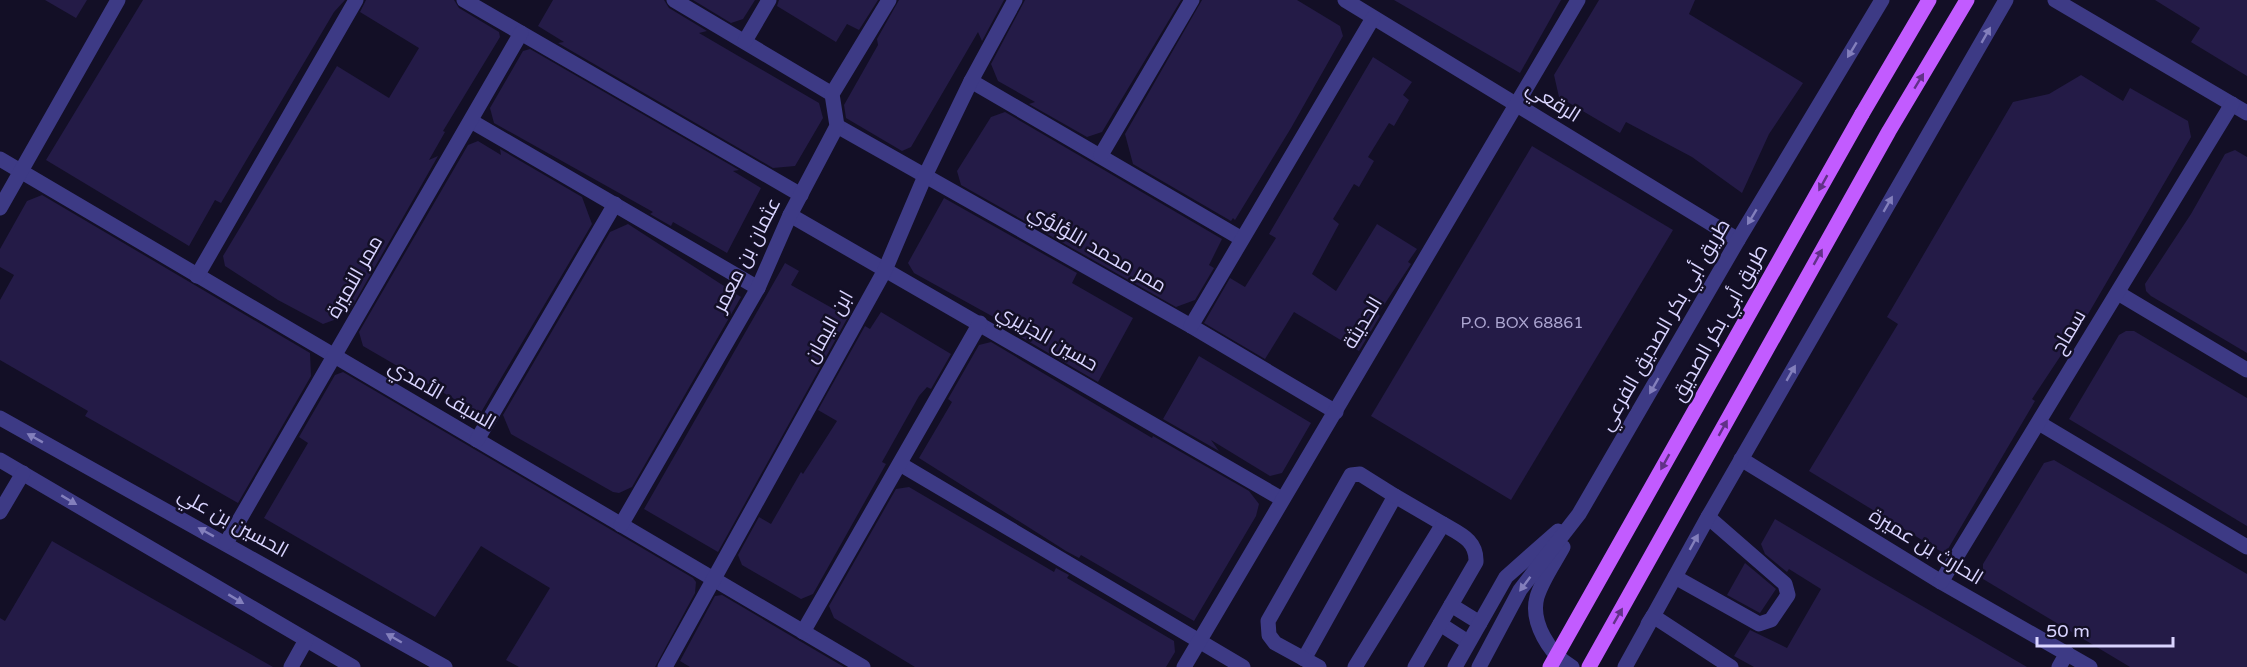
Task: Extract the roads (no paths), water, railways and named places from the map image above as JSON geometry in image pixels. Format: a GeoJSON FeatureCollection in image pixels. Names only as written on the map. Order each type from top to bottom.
{"type":"FeatureCollection","features":[{"type":"Feature","properties":{"kind":"main road","name":"طريق أبي بكر الصديق"},"geometry":{"type":"LineString","coordinates":[[1550,667],[1862,114],[1929,0]]}},
{"type":"Feature","properties":{"kind":"main road"},"geometry":{"type":"LineString","coordinates":[[1589,667],[1889,131],[1967,0]]}},
{"type":"Feature","properties":{"kind":"street"},"geometry":{"type":"LineString","coordinates":[[0,208],[118,0]]}},
{"type":"Feature","properties":{"kind":"street"},"geometry":{"type":"LineString","coordinates":[[197,276],[356,0]]}},
{"type":"Feature","properties":{"kind":"street"},"geometry":{"type":"LineString","coordinates":[[464,0],[801,195]]}},
{"type":"Feature","properties":{"kind":"street"},"geometry":{"type":"LineString","coordinates":[[674,0],[832,94]]}},
{"type":"Feature","properties":{"kind":"street"},"geometry":{"type":"LineString","coordinates":[[745,41],[769,0]]}},
{"type":"Feature","properties":{"kind":"street"},"geometry":{"type":"LineString","coordinates":[[837,126],[832,94],[889,0]]}},
{"type":"Feature","properties":{"kind":"street","name":"ابن اليمان"},"geometry":{"type":"LineString","coordinates":[[665,667],[885,270],[925,176],[971,81],[1015,0]]}},
{"type":"Feature","properties":{"kind":"street"},"geometry":{"type":"LineString","coordinates":[[1101,155],[1192,0]]}},
{"type":"Feature","properties":{"kind":"street","name":"الرقعي"},"geometry":{"type":"LineString","coordinates":[[1345,0],[1738,240]]}},
{"type":"Feature","properties":{"kind":"street","name":"الحديثة"},"geometry":{"type":"LineString","coordinates":[[1184,667],[1578,0]]}},
{"type":"Feature","properties":{"kind":"street","name":"طريق أبي بكر الصديق الفرعي"},"geometry":{"type":"LineString","coordinates":[[1479,667],[1520,590],[1579,514],[1738,240],[1882,0]]}},
{"type":"Feature","properties":{"kind":"street"},"geometry":{"type":"LineString","coordinates":[[1625,667],[1741,459],[2006,0]]}},
{"type":"Feature","properties":{"kind":"street"},"geometry":{"type":"LineString","coordinates":[[2055,0],[2247,112]]}},
{"type":"Feature","properties":{"kind":"street"},"geometry":{"type":"LineString","coordinates":[[1191,326],[1373,18]]}},
{"type":"Feature","properties":{"kind":"street","name":"ممر النميرة"},"geometry":{"type":"LineString","coordinates":[[226,543],[521,33]]}},
{"type":"Feature","properties":{"kind":"street"},"geometry":{"type":"LineString","coordinates":[[971,81],[1242,239]]}},
{"type":"Feature","properties":{"kind":"street","name":"سماح"},"geometry":{"type":"LineString","coordinates":[[1941,582],[2232,104]]}},
{"type":"Feature","properties":{"kind":"street"},"geometry":{"type":"LineString","coordinates":[[471,122],[758,288]]}},
{"type":"Feature","properties":{"kind":"street","name":"عثمان بن معمر"},"geometry":{"type":"LineString","coordinates":[[621,525],[758,288],[790,215],[837,126]]}},
{"type":"Feature","properties":{"kind":"street","name":"ممر محمد اللؤلؤي"},"geometry":{"type":"LineString","coordinates":[[837,126],[1191,326],[1336,412]]}},
{"type":"Feature","properties":{"kind":"street","name":"السيف الأمدي"},"geometry":{"type":"LineString","coordinates":[[0,159],[863,667]]}},
{"type":"Feature","properties":{"kind":"street"},"geometry":{"type":"LineString","coordinates":[[477,440],[615,204]]}},
{"type":"Feature","properties":{"kind":"street","name":"حسين الجزيري"},"geometry":{"type":"LineString","coordinates":[[790,215],[980,322],[1282,499]]}},
{"type":"Feature","properties":{"kind":"street"},"geometry":{"type":"LineString","coordinates":[[2118,293],[2247,370]]}},
{"type":"Feature","properties":{"kind":"street"},"geometry":{"type":"LineString","coordinates":[[802,632],[980,322]]}},
{"type":"Feature","properties":{"kind":"street","name":"الحسين بن علي"},"geometry":{"type":"LineString","coordinates":[[0,418],[445,667]]}},
{"type":"Feature","properties":{"kind":"street"},"geometry":{"type":"LineString","coordinates":[[2039,423],[2247,546]]}},
{"type":"Feature","properties":{"kind":"street","name":"الحارث بن عميرة"},"geometry":{"type":"LineString","coordinates":[[1741,459],[1941,582],[2090,667]]}},
{"type":"Feature","properties":{"kind":"street"},"geometry":{"type":"LineString","coordinates":[[0,460],[353,667]]}},
{"type":"Feature","properties":{"kind":"street"},"geometry":{"type":"LineString","coordinates":[[900,464],[1243,667]]}},
{"type":"Feature","properties":{"kind":"street"},"geometry":{"type":"LineString","coordinates":[[0,512],[23,473]]}},
{"type":"Feature","properties":{"kind":"street"},"geometry":{"type":"LineString","coordinates":[[1319,667],[1275,643],[1269,635],[1268,621],[1334,501],[1351,475],[1360,474],[1472,542],[1477,551],[1476,562],[1414,667]]}},
{"type":"Feature","properties":{"kind":"street"},"geometry":{"type":"LineString","coordinates":[[1304,659],[1395,496]]}},
{"type":"Feature","properties":{"kind":"street"},"geometry":{"type":"LineString","coordinates":[[1455,667],[1511,571],[1579,514]]}},
{"type":"Feature","properties":{"kind":"street"},"geometry":{"type":"LineString","coordinates":[[1572,667],[1560,661],[1540,634],[1536,598],[1579,514]]}},
{"type":"Feature","properties":{"kind":"street"},"geometry":{"type":"LineString","coordinates":[[1675,576],[1758,624],[1771,620],[1788,595],[1785,584],[1708,517]]}},
{"type":"Feature","properties":{"kind":"street"},"geometry":{"type":"LineString","coordinates":[[1355,667],[1443,524]]}},
{"type":"Feature","properties":{"kind":"street"},"geometry":{"type":"LineString","coordinates":[[1451,605],[1480,623]]}},
{"type":"Feature","properties":{"kind":"street"},"geometry":{"type":"LineString","coordinates":[[1616,667],[1653,616]]}},
{"type":"Feature","properties":{"kind":"street"},"geometry":{"type":"LineString","coordinates":[[1653,616],[1731,667]]}},
{"type":"Feature","properties":{"kind":"street"},"geometry":{"type":"LineString","coordinates":[[1440,624],[1468,642]]}},
{"type":"Feature","properties":{"kind":"street"},"geometry":{"type":"LineString","coordinates":[[291,667],[306,640]]}},
{"type":"Feature","properties":{"kind":"street"},"geometry":{"type":"LineString","coordinates":[[2059,667],[2067,653]]}}]}
